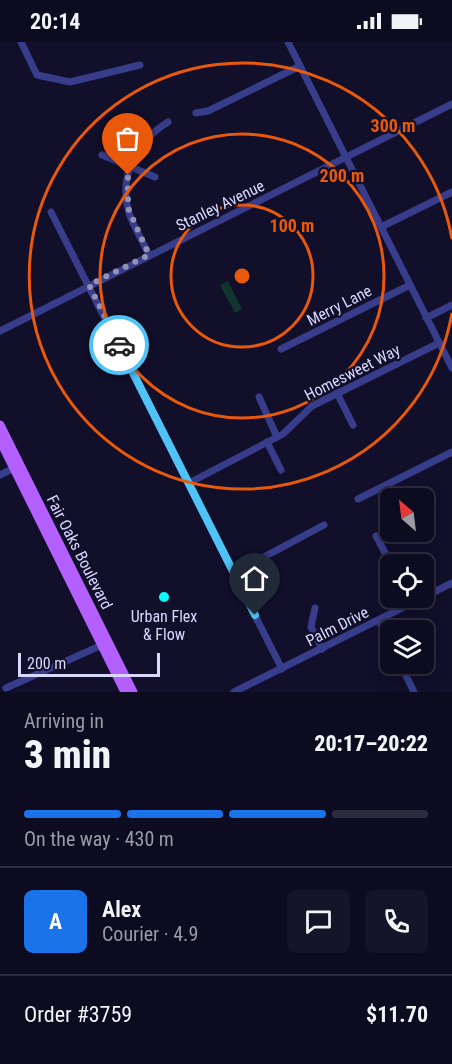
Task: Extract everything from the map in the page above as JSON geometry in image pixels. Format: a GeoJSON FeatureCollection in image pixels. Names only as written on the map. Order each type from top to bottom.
{"type":"FeatureCollection","features":[{"type":"Feature","properties":{"kind":"main road","name":"Fair Oaks Boulevard"},"geometry":{"type":"LineString","coordinates":[[0,425],[17,467],[125,692]]}},
{"type":"Feature","properties":{"kind":"main road","name":"Fair Oaks Boulevard"},"geometry":{"type":"LineString","coordinates":[[0,441],[17,467],[133,692]]}},
{"type":"Feature","properties":{"kind":"main road"},"geometry":{"type":"LineString","coordinates":[[80,601],[85,604],[108,647],[112,650]]}},
{"type":"Feature","properties":{"kind":"street"},"geometry":{"type":"LineString","coordinates":[[21,42],[37,75],[70,82],[141,65]]}},
{"type":"Feature","properties":{"kind":"street"},"geometry":{"type":"LineString","coordinates":[[288,42],[452,368]]}},
{"type":"Feature","properties":{"kind":"street"},"geometry":{"type":"LineString","coordinates":[[196,113],[208,111],[300,66]]}},
{"type":"Feature","properties":{"kind":"street","name":"Stanley Avenue"},"geometry":{"type":"LineString","coordinates":[[0,331],[452,104]]}},
{"type":"Feature","properties":{"kind":"street"},"geometry":{"type":"LineString","coordinates":[[149,255],[128,208],[127,183],[130,167],[143,142],[168,122]]}},
{"type":"Feature","properties":{"kind":"street"},"geometry":{"type":"LineString","coordinates":[[102,155],[155,177]]}},
{"type":"Feature","properties":{"kind":"street"},"geometry":{"type":"LineString","coordinates":[[381,227],[452,192]]}},
{"type":"Feature","properties":{"kind":"street"},"geometry":{"type":"LineString","coordinates":[[51,212],[282,669]]}},
{"type":"Feature","properties":{"kind":"street","name":"Merry Lane"},"geometry":{"type":"LineString","coordinates":[[281,349],[410,285]]}},
{"type":"Feature","properties":{"kind":"street"},"geometry":{"type":"LineString","coordinates":[[426,318],[452,305]]}},
{"type":"Feature","properties":{"kind":"street","name":"Homesweet Way"},"geometry":{"type":"LineString","coordinates":[[189,483],[277,437],[288,430],[309,408],[439,343]]}},
{"type":"Feature","properties":{"kind":"street"},"geometry":{"type":"LineString","coordinates":[[338,393],[352,425]]}},
{"type":"Feature","properties":{"kind":"street"},"geometry":{"type":"LineString","coordinates":[[259,397],[277,437]]}},
{"type":"Feature","properties":{"kind":"street"},"geometry":{"type":"LineString","coordinates":[[267,442],[281,470]]}},
{"type":"Feature","properties":{"kind":"street"},"geometry":{"type":"LineString","coordinates":[[358,499],[452,452]]}},
{"type":"Feature","properties":{"kind":"street"},"geometry":{"type":"LineString","coordinates":[[0,475],[17,467]]}},
{"type":"Feature","properties":{"kind":"street"},"geometry":{"type":"LineString","coordinates":[[234,573],[324,525]]}},
{"type":"Feature","properties":{"kind":"street"},"geometry":{"type":"LineString","coordinates":[[376,536],[386,554]]}},
{"type":"Feature","properties":{"kind":"street","name":"Palm Drive"},"geometry":{"type":"LineString","coordinates":[[434,591],[452,583]]}},
{"type":"Feature","properties":{"kind":"street"},"geometry":{"type":"LineString","coordinates":[[315,608],[311,627],[322,649]]}},
{"type":"Feature","properties":{"kind":"street","name":"Palm Drive"},"geometry":{"type":"LineString","coordinates":[[234,692],[379,621],[398,608]]}},
{"type":"Feature","properties":{"kind":"street"},"geometry":{"type":"LineString","coordinates":[[6,688],[102,645]]}},
{"type":"Feature","properties":{"kind":"street"},"geometry":{"type":"LineString","coordinates":[[405,674],[414,692]]}},
{"type":"Feature","properties":{"kind":"green space"},"geometry":{"type":"Polygon","coordinates":[[[228,281],[242,309],[235,313],[220,285],[228,281]]]}},
{"type":"Feature","properties":{"kind":"way so far"},"geometry":{"type":"LineString","coordinates":[[119,345],[89,285],[149,255],[128,208],[126,192],[128,175]]}},
{"type":"Feature","properties":{"kind":"place","name":"Urban Flex & Flow"},"geometry":{"type":"Point","coordinates":[164,597]}},
{"type":"Feature","properties":{"kind":"route"},"geometry":{"type":"LineString","coordinates":[[119,345],[255,615]]}}]}
